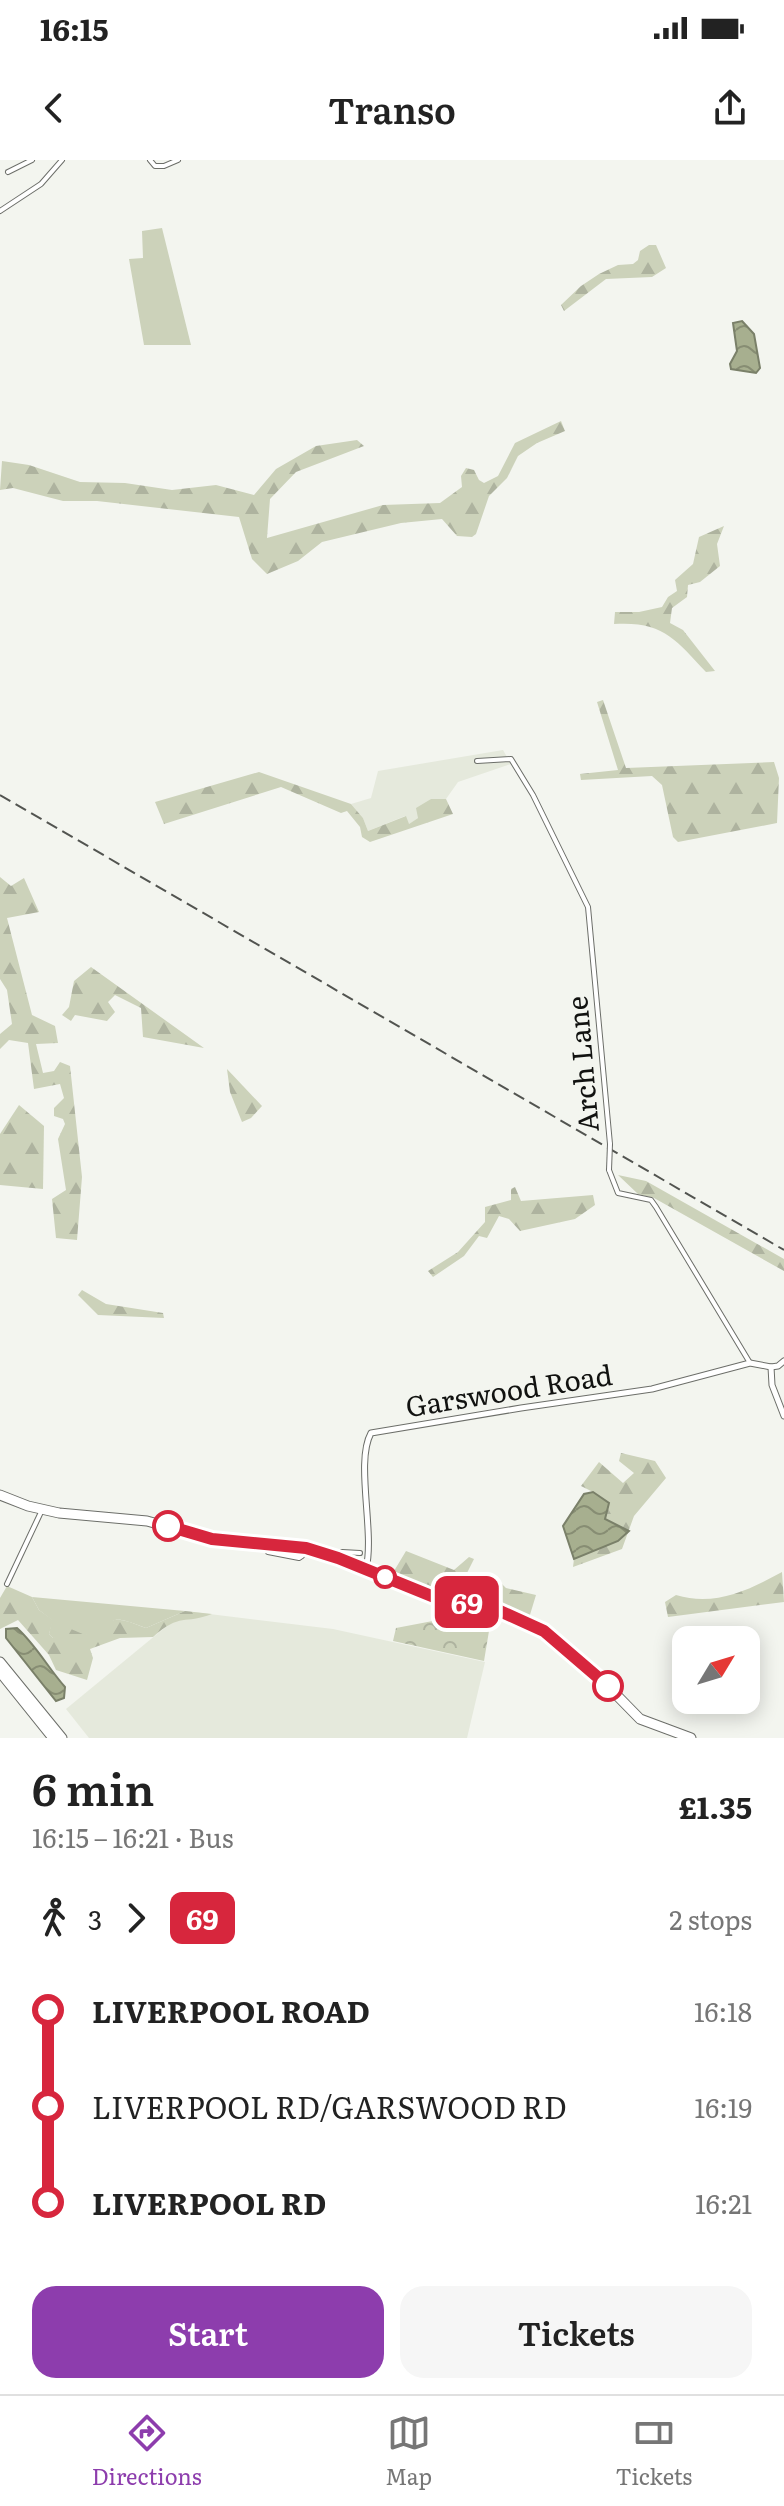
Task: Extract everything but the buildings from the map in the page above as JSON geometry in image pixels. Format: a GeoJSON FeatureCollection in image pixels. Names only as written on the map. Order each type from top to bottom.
{"type":"FeatureCollection","features":[{"type":"Feature","properties":{"kind":"highway"},"geometry":{"type":"LineString","coordinates":[[0,1495],[42,1510],[147,1521],[212,1539],[306,1548],[426,1594],[491,1607],[532,1624],[585,1664],[640,1719],[691,1738]]}},
{"type":"Feature","properties":{"kind":"highway"},"geometry":{"type":"LineString","coordinates":[[0,1662],[62,1738]]}},
{"type":"Feature","properties":{"kind":"highway"},"geometry":{"type":"LineString","coordinates":[[0,1672],[53,1738]]}},
{"type":"Feature","properties":{"kind":"street"},"geometry":{"type":"LineString","coordinates":[[8,172],[32,160]]}},
{"type":"Feature","properties":{"kind":"street"},"geometry":{"type":"LineString","coordinates":[[0,211],[41,184],[62,160]]}},
{"type":"Feature","properties":{"kind":"street"},"geometry":{"type":"LineString","coordinates":[[150,160],[155,166],[178,160]]}},
{"type":"Feature","properties":{"kind":"street","name":"Arch Lane"},"geometry":{"type":"LineString","coordinates":[[477,761],[511,759],[533,795],[588,907],[610,1144],[609,1170],[618,1193],[651,1200],[750,1363]]}},
{"type":"Feature","properties":{"kind":"street"},"geometry":{"type":"LineString","coordinates":[[784,1361],[771,1367],[772,1385],[784,1416]]}},
{"type":"Feature","properties":{"kind":"street","name":"Garswood Road"},"geometry":{"type":"LineString","coordinates":[[366,1569],[365,1451],[371,1433],[652,1389],[750,1363],[771,1367]]}},
{"type":"Feature","properties":{"kind":"street"},"geometry":{"type":"LineString","coordinates":[[7,1584],[42,1510]]}},
{"type":"Feature","properties":{"kind":"street"},"geometry":{"type":"LineString","coordinates":[[338,1558],[341,1552],[358,1552]]}},
{"type":"Feature","properties":{"kind":"shaded area"},"geometry":{"type":"Polygon","coordinates":[[[503,750],[511,764],[458,782],[446,799],[431,799],[418,818],[408,825],[405,816],[368,831],[363,818],[351,804],[371,798],[378,771],[503,750]]]}},
{"type":"Feature","properties":{"kind":"shaded area"},"geometry":{"type":"Polygon","coordinates":[[[185,1611],[333,1629],[485,1662],[467,1738],[89,1738],[66,1709],[185,1611]]]}},
{"type":"Feature","properties":{"kind":"green space"},"geometry":{"type":"Polygon","coordinates":[[[162,228],[191,345],[144,345],[129,259],[143,258],[142,231],[162,228]]]}},
{"type":"Feature","properties":{"kind":"green space"},"geometry":{"type":"Polygon","coordinates":[[[649,245],[656,245],[666,268],[652,277],[606,279],[564,311],[561,305],[581,286],[618,265],[633,264],[638,260],[640,251],[649,245]]]}},
{"type":"Feature","properties":{"kind":"green space"},"geometry":{"type":"Polygon","coordinates":[[[561,421],[565,431],[537,443],[518,456],[507,478],[489,496],[476,534],[472,537],[457,536],[442,519],[401,523],[322,542],[298,561],[267,574],[252,559],[239,517],[97,501],[63,501],[13,488],[0,490],[2,461],[29,465],[80,482],[125,483],[172,490],[216,485],[254,495],[276,469],[316,446],[357,440],[364,446],[296,472],[270,499],[267,538],[383,505],[440,503],[462,487],[461,476],[466,468],[474,470],[484,483],[498,476],[515,443],[561,421]]]}},
{"type":"Feature","properties":{"kind":"green space"},"geometry":{"type":"Polygon","coordinates":[[[724,526],[717,544],[720,566],[700,582],[688,585],[687,597],[672,608],[670,623],[683,630],[715,671],[706,672],[667,634],[645,626],[614,624],[615,612],[639,612],[662,607],[668,597],[677,591],[675,580],[693,564],[699,537],[724,526]]]}},
{"type":"Feature","properties":{"kind":"green space"},"geometry":{"type":"Polygon","coordinates":[[[603,700],[626,768],[774,762],[779,778],[777,823],[678,842],[673,837],[662,785],[652,776],[581,780],[580,774],[618,770],[597,702],[603,700]]]}},
{"type":"Feature","properties":{"kind":"green space"},"geometry":{"type":"Polygon","coordinates":[[[259,772],[351,804],[363,818],[368,831],[406,816],[409,824],[418,818],[416,808],[431,799],[446,799],[453,814],[370,842],[362,837],[360,827],[347,811],[341,813],[281,787],[164,824],[155,802],[259,772]]]}},
{"type":"Feature","properties":{"kind":"green space"},"geometry":{"type":"Polygon","coordinates":[[[0,877],[11,886],[24,878],[39,912],[7,918],[32,1015],[55,1026],[58,1043],[36,1044],[43,1073],[54,1071],[60,1062],[70,1066],[82,1177],[77,1240],[56,1238],[52,1199],[66,1190],[58,1139],[65,1124],[63,1119],[54,1116],[54,1108],[64,1098],[60,1084],[34,1089],[28,1043],[9,1040],[0,1049],[0,1034],[12,1024],[7,990],[0,979],[0,877]]]}},
{"type":"Feature","properties":{"kind":"green space"},"geometry":{"type":"Polygon","coordinates":[[[91,967],[204,1048],[143,1037],[141,1008],[115,995],[108,1002],[115,1012],[107,1021],[75,1015],[71,1021],[62,1015],[69,1007],[74,981],[91,967]]]}},
{"type":"Feature","properties":{"kind":"green space"},"geometry":{"type":"Polygon","coordinates":[[[227,1069],[262,1106],[251,1118],[242,1122],[230,1092],[227,1069]]]}},
{"type":"Feature","properties":{"kind":"green space"},"geometry":{"type":"Polygon","coordinates":[[[19,1105],[44,1126],[43,1189],[0,1185],[0,1134],[19,1105]]]}},
{"type":"Feature","properties":{"kind":"green space"},"geometry":{"type":"Polygon","coordinates":[[[618,1175],[646,1181],[784,1259],[784,1271],[654,1198],[638,1194],[618,1175]]]}},
{"type":"Feature","properties":{"kind":"green space"},"geometry":{"type":"Polygon","coordinates":[[[515,1187],[521,1201],[593,1195],[595,1205],[575,1219],[520,1231],[509,1219],[499,1216],[487,1238],[479,1236],[464,1256],[433,1277],[428,1271],[458,1252],[485,1222],[485,1207],[511,1200],[511,1189],[515,1187]]]}},
{"type":"Feature","properties":{"kind":"green space"},"geometry":{"type":"Polygon","coordinates":[[[82,1290],[106,1304],[163,1313],[164,1318],[98,1315],[78,1295],[82,1290]]]}},
{"type":"Feature","properties":{"kind":"green space"},"geometry":{"type":"Polygon","coordinates":[[[621,1453],[655,1461],[666,1478],[634,1516],[622,1549],[573,1567],[574,1559],[618,1541],[628,1531],[605,1519],[593,1492],[581,1486],[599,1462],[623,1483],[634,1473],[619,1461],[621,1453]]]}},
{"type":"Feature","properties":{"kind":"green space"},"geometry":{"type":"Polygon","coordinates":[[[406,1551],[454,1570],[469,1557],[474,1559],[465,1577],[479,1581],[491,1573],[506,1588],[536,1595],[529,1618],[482,1602],[453,1598],[391,1576],[406,1551]]]}},
{"type":"Feature","properties":{"kind":"green space"},"geometry":{"type":"Polygon","coordinates":[[[782,1572],[784,1602],[668,1617],[665,1602],[676,1595],[718,1598],[757,1585],[782,1572]]]}},
{"type":"Feature","properties":{"kind":"green space"},"geometry":{"type":"Polygon","coordinates":[[[7,1586],[32,1597],[39,1610],[53,1620],[49,1634],[53,1638],[71,1629],[85,1635],[114,1620],[146,1628],[185,1611],[212,1614],[170,1624],[153,1637],[120,1638],[90,1649],[93,1658],[87,1680],[56,1670],[49,1655],[18,1620],[0,1629],[0,1598],[7,1586]]]}},
{"type":"Feature","properties":{"kind":"green space"},"geometry":{"type":"Polygon","coordinates":[[[32,1597],[185,1611],[146,1628],[118,1620],[86,1635],[53,1638],[49,1634],[52,1620],[39,1610],[32,1597]]]}},
{"type":"Feature","properties":{"kind":"green space"},"geometry":{"type":"Polygon","coordinates":[[[477,1607],[483,1609],[482,1617],[491,1619],[484,1661],[393,1641],[396,1628],[438,1620],[473,1623],[477,1607]]]}},
{"type":"Feature","properties":{"kind":"water"},"geometry":{"type":"Polygon","coordinates":[[[742,321],[754,334],[760,368],[756,373],[731,369],[730,364],[737,351],[733,323],[742,321]]]}},
{"type":"Feature","properties":{"kind":"water"},"geometry":{"type":"Polygon","coordinates":[[[593,1492],[609,1503],[605,1519],[629,1531],[618,1541],[574,1559],[563,1526],[584,1494],[593,1492]]]}},
{"type":"Feature","properties":{"kind":"water"},"geometry":{"type":"Polygon","coordinates":[[[17,1628],[65,1687],[64,1698],[56,1701],[6,1638],[6,1629],[17,1628]]]}},
{"type":"Feature","properties":{"kind":"railway"},"geometry":{"type":"LineString","coordinates":[[0,795],[784,1250]]}},
{"type":"Feature","properties":{"kind":"bus line","name":"69"},"geometry":{"type":"LineString","coordinates":[[168,1526],[212,1539],[306,1548],[434,1597],[491,1607],[544,1631],[608,1686]]}}]}
